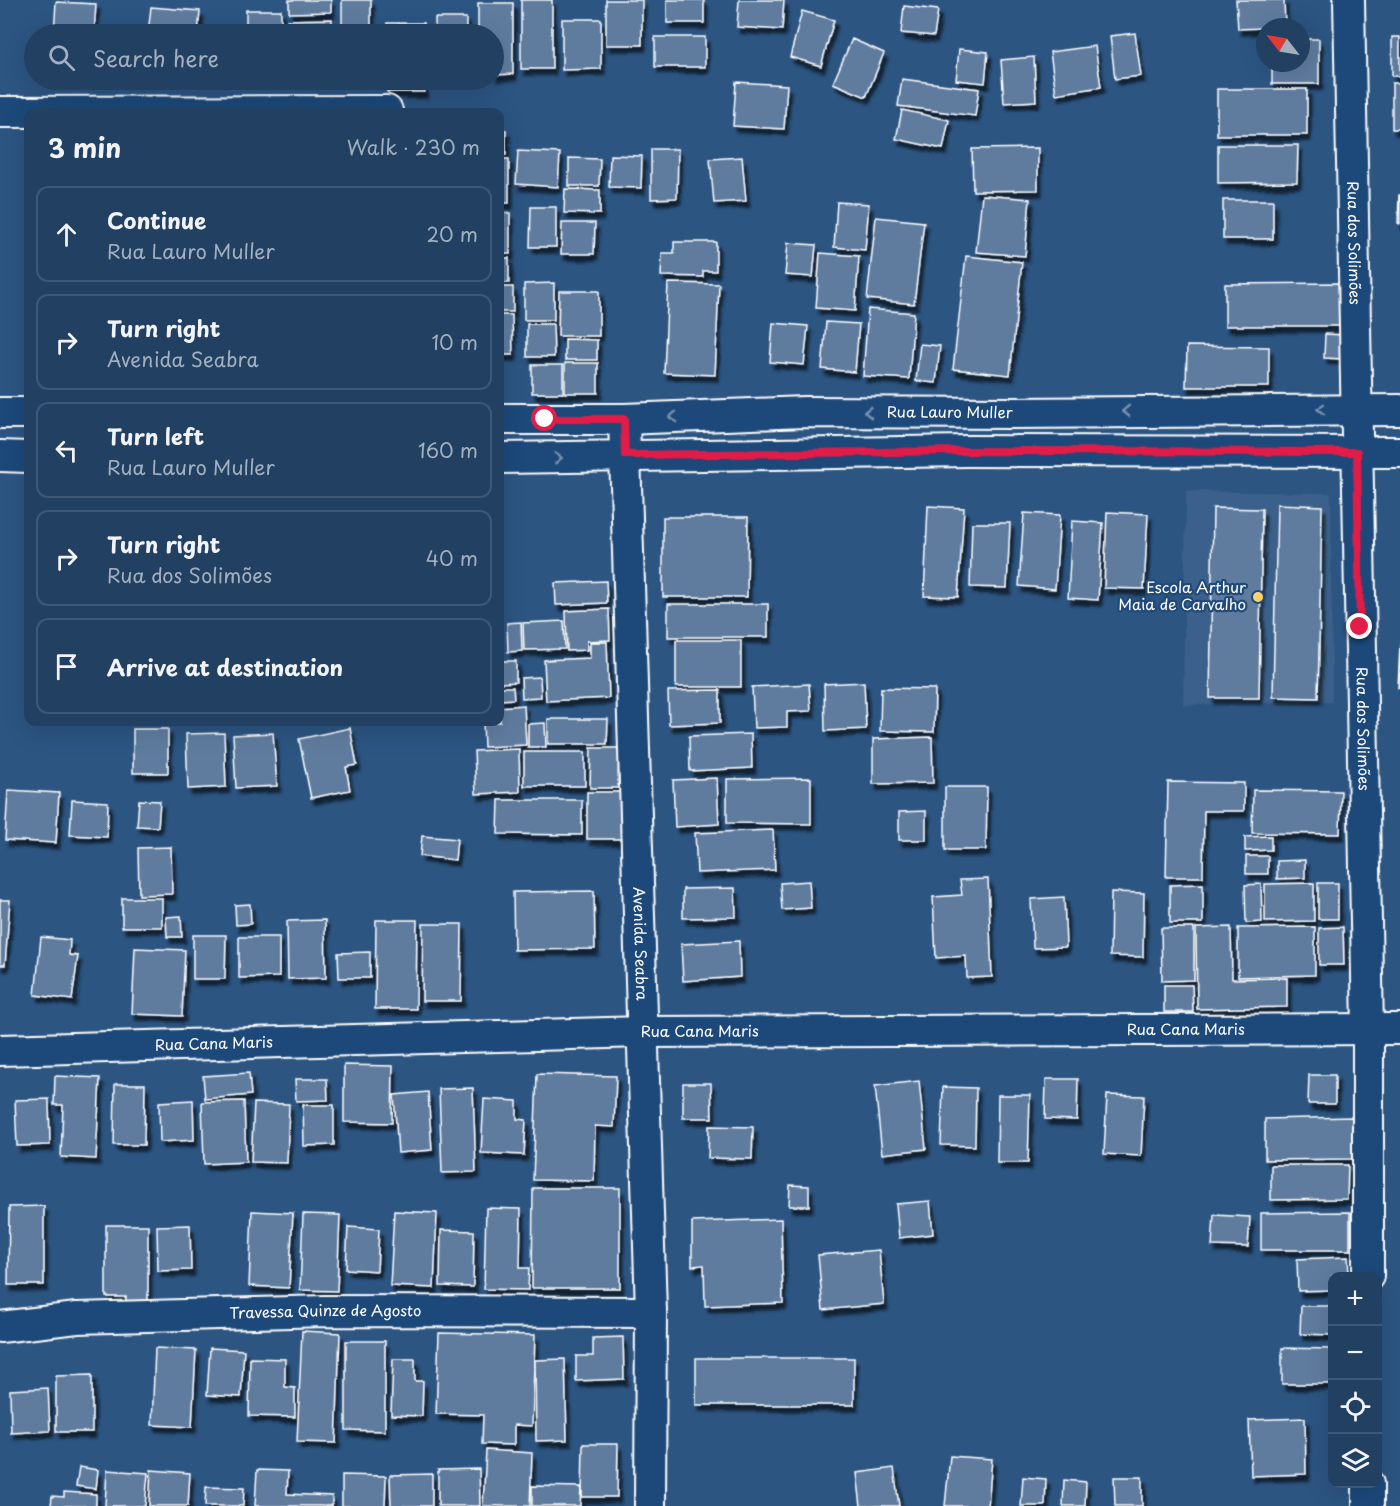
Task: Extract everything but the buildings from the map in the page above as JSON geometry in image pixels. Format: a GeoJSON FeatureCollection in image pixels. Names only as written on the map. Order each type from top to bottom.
{"type":"FeatureCollection","features":[{"type":"Feature","properties":{"kind":"street","name":"Rua dos Solimões"},"geometry":{"type":"LineString","coordinates":[[1349,0],[1368,1029],[1368,1272]]}},
{"type":"Feature","properties":{"kind":"street"},"geometry":{"type":"LineString","coordinates":[[0,112],[24,112]]}},
{"type":"Feature","properties":{"kind":"street","name":"Rua Lauro Muller"},"geometry":{"type":"LineString","coordinates":[[504,419],[624,419],[804,412],[1400,410]]}},
{"type":"Feature","properties":{"kind":"street"},"geometry":{"type":"LineString","coordinates":[[0,413],[24,413]]}},
{"type":"Feature","properties":{"kind":"street","name":"Avenida Seabra"},"geometry":{"type":"LineString","coordinates":[[624,419],[651,1312],[650,1506]]}},
{"type":"Feature","properties":{"kind":"street"},"geometry":{"type":"LineString","coordinates":[[504,458],[968,451],[1400,452]]}},
{"type":"Feature","properties":{"kind":"street"},"geometry":{"type":"LineString","coordinates":[[0,456],[24,457]]}},
{"type":"Feature","properties":{"kind":"street","name":"Rua Cana Maris"},"geometry":{"type":"LineString","coordinates":[[0,1050],[643,1032],[1400,1029]]}},
{"type":"Feature","properties":{"kind":"street","name":"Travessa Quinze de Agosto"},"geometry":{"type":"LineString","coordinates":[[0,1326],[77,1318],[325,1311],[651,1312]]}},
{"type":"Feature","properties":{"kind":"street"},"geometry":{"type":"LineString","coordinates":[[1368,1488],[1368,1506]]}},
{"type":"Feature","properties":{"kind":"shaded area","name":"Escola Arthur Maia de Carvalho"},"geometry":{"type":"Polygon","coordinates":[[[1186,491],[1331,493],[1332,702],[1183,705],[1186,491]]]}},
{"type":"Feature","properties":{"kind":"place","name":"Escola Arthur Maia de Carvalho"},"geometry":{"type":"Point","coordinates":[1258,597]}},
{"type":"Feature","properties":{"kind":"route"},"geometry":{"type":"LineString","coordinates":[[545,419],[624,419],[625,455],[968,451],[1357,452],[1360,627]]}}]}
